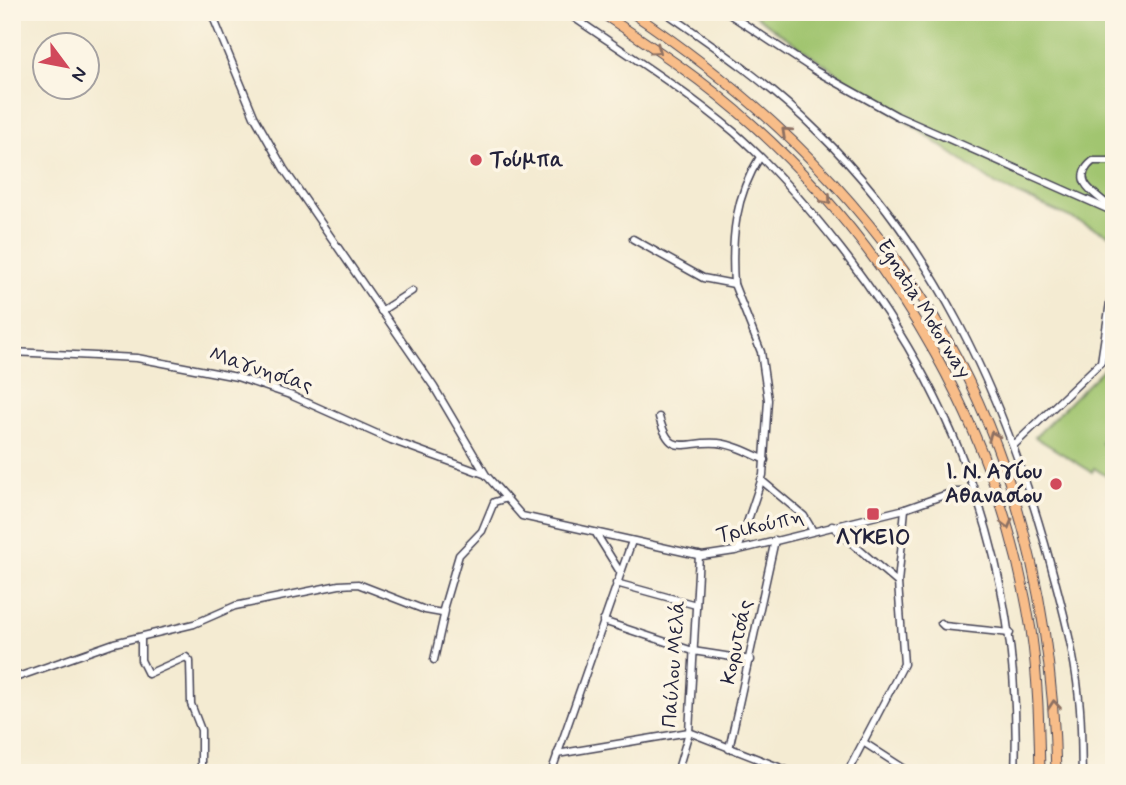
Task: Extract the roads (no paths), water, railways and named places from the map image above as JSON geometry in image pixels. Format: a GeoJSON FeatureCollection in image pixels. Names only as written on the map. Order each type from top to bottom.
{"type":"FeatureCollection","features":[{"type":"Feature","properties":{"kind":"highway","name":"Egnatia Motorway"},"geometry":{"type":"LineString","coordinates":[[600,12],[704,84],[798,167],[876,260],[932,348],[981,449],[1001,502],[1014,553],[1031,631],[1040,773]]}},
{"type":"Feature","properties":{"kind":"highway","name":"Egnatia Motorway"},"geometry":{"type":"LineString","coordinates":[[631,12],[716,71],[814,159],[890,250],[947,340],[998,445],[1029,547],[1050,662],[1056,773]]}},
{"type":"Feature","properties":{"kind":"street","name":"Τρικούπη"},"geometry":{"type":"LineString","coordinates":[[211,12],[264,134],[434,387],[485,475],[516,512],[531,520],[699,555],[738,550],[905,509],[953,492],[976,492]]}},
{"type":"Feature","properties":{"kind":"street"},"geometry":{"type":"LineString","coordinates":[[566,12],[702,107],[760,157],[825,229],[872,290],[909,348],[950,426],[991,538],[1010,633],[1016,705],[1015,773]]}},
{"type":"Feature","properties":{"kind":"street"},"geometry":{"type":"LineString","coordinates":[[665,12],[728,55],[794,109],[882,203],[917,251],[963,328],[1014,445],[1072,648],[1080,701],[1082,773]]}},
{"type":"Feature","properties":{"kind":"street"},"geometry":{"type":"LineString","coordinates":[[726,12],[816,71],[897,116],[1114,211]]}},
{"type":"Feature","properties":{"kind":"street"},"geometry":{"type":"LineString","coordinates":[[738,550],[765,460],[768,400],[765,368],[734,284],[733,232],[739,200],[760,157]]}},
{"type":"Feature","properties":{"kind":"street"},"geometry":{"type":"LineString","coordinates":[[1114,161],[1093,161],[1085,171],[1083,179],[1089,192],[1114,211]]}},
{"type":"Feature","properties":{"kind":"street"},"geometry":{"type":"LineString","coordinates":[[633,239],[703,278],[734,284]]}},
{"type":"Feature","properties":{"kind":"street"},"geometry":{"type":"LineString","coordinates":[[1014,445],[1101,362],[1114,276]]}},
{"type":"Feature","properties":{"kind":"street"},"geometry":{"type":"LineString","coordinates":[[381,310],[412,291]]}},
{"type":"Feature","properties":{"kind":"street","name":"Μαγνησίας"},"geometry":{"type":"LineString","coordinates":[[12,352],[137,358],[237,377],[290,395],[391,440],[485,475]]}},
{"type":"Feature","properties":{"kind":"street"},"geometry":{"type":"LineString","coordinates":[[659,417],[664,438],[673,444],[686,447],[710,443],[728,445],[765,460]]}},
{"type":"Feature","properties":{"kind":"street"},"geometry":{"type":"LineString","coordinates":[[761,480],[804,516],[813,531]]}},
{"type":"Feature","properties":{"kind":"street"},"geometry":{"type":"LineString","coordinates":[[434,660],[461,551],[482,531],[494,502],[504,499]]}},
{"type":"Feature","properties":{"kind":"street"},"geometry":{"type":"LineString","coordinates":[[847,773],[904,664],[898,583],[905,509]]}},
{"type":"Feature","properties":{"kind":"street"},"geometry":{"type":"LineString","coordinates":[[832,526],[898,583]]}},
{"type":"Feature","properties":{"kind":"street"},"geometry":{"type":"LineString","coordinates":[[597,534],[620,572]]}},
{"type":"Feature","properties":{"kind":"street","name":"Κορυτσάς"},"geometry":{"type":"LineString","coordinates":[[729,749],[751,660],[775,540]]}},
{"type":"Feature","properties":{"kind":"street"},"geometry":{"type":"LineString","coordinates":[[551,773],[632,541]]}},
{"type":"Feature","properties":{"kind":"street","name":"Παύλου Μελά"},"geometry":{"type":"LineString","coordinates":[[677,773],[689,732],[699,555]]}},
{"type":"Feature","properties":{"kind":"street"},"geometry":{"type":"LineString","coordinates":[[12,679],[114,643],[194,624],[235,606],[353,583],[425,610],[440,614],[445,611]]}},
{"type":"Feature","properties":{"kind":"street"},"geometry":{"type":"LineString","coordinates":[[616,583],[644,593],[696,604]]}},
{"type":"Feature","properties":{"kind":"street"},"geometry":{"type":"LineString","coordinates":[[603,621],[693,651],[751,660]]}},
{"type":"Feature","properties":{"kind":"street"},"geometry":{"type":"LineString","coordinates":[[941,623],[977,631],[1010,633]]}},
{"type":"Feature","properties":{"kind":"street"},"geometry":{"type":"LineString","coordinates":[[141,638],[141,660],[148,674],[178,658],[186,657],[190,661],[191,704],[201,730],[201,773]]}},
{"type":"Feature","properties":{"kind":"street"},"geometry":{"type":"LineString","coordinates":[[557,754],[689,732],[794,773]]}},
{"type":"Feature","properties":{"kind":"street"},"geometry":{"type":"LineString","coordinates":[[863,743],[911,773]]}},
{"type":"Feature","properties":{"kind":"place","name":"Τούμπα"},"geometry":{"type":"Point","coordinates":[476,160]}},
{"type":"Feature","properties":{"kind":"place","name":"Ι. Ν. Αγίου Αθανασίου"},"geometry":{"type":"Point","coordinates":[1056,484]}},
{"type":"Feature","properties":{"kind":"place","name":"ΛΥΚΕΙΟ"},"geometry":{"type":"Point","coordinates":[873,514]}}]}
